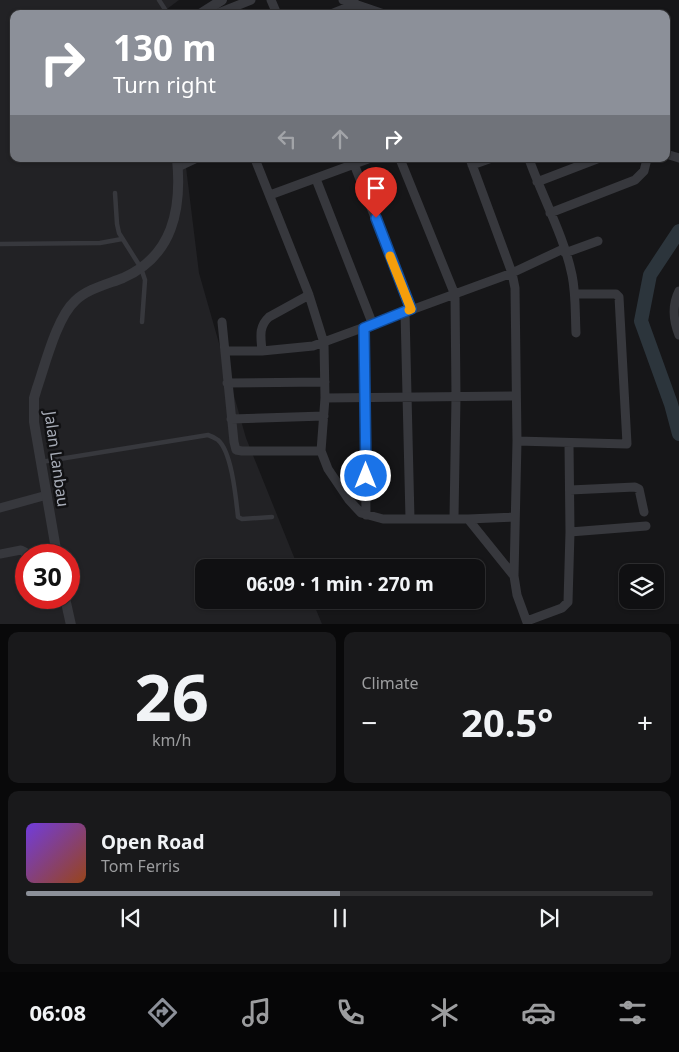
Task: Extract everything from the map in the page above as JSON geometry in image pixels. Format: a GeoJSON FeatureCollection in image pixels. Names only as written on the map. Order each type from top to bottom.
{"type":"FeatureCollection","features":[{"type":"Feature","properties":{"kind":"street"},"geometry":{"type":"LineString","coordinates":[[206,10],[222,0]]}},
{"type":"Feature","properties":{"kind":"street"},"geometry":{"type":"LineString","coordinates":[[226,10],[251,0]]}},
{"type":"Feature","properties":{"kind":"street"},"geometry":{"type":"LineString","coordinates":[[343,0],[373,10]]}},
{"type":"Feature","properties":{"kind":"street"},"geometry":{"type":"LineString","coordinates":[[341,10],[356,4]]}},
{"type":"Feature","properties":{"kind":"street"},"geometry":{"type":"LineString","coordinates":[[256,162],[309,295],[324,343],[325,398],[321,451],[328,469],[346,496],[361,513],[383,519],[514,517]]}},
{"type":"Feature","properties":{"kind":"street"},"geometry":{"type":"LineString","coordinates":[[270,195],[360,162]]}},
{"type":"Feature","properties":{"kind":"street"},"geometry":{"type":"LineString","coordinates":[[401,162],[455,295],[454,518]]}},
{"type":"Feature","properties":{"kind":"street"},"geometry":{"type":"LineString","coordinates":[[471,162],[512,273],[516,300],[517,441],[514,576],[517,595],[528,623],[562,608],[568,602],[570,532],[569,444]]}},
{"type":"Feature","properties":{"kind":"street"},"geometry":{"type":"LineString","coordinates":[[530,162],[572,274],[575,294],[576,333]]}},
{"type":"Feature","properties":{"kind":"street"},"geometry":{"type":"LineString","coordinates":[[537,182],[589,162]]}},
{"type":"Feature","properties":{"kind":"street"},"geometry":{"type":"LineString","coordinates":[[550,213],[635,180],[644,171],[646,162]]}},
{"type":"Feature","properties":{"kind":"street","name":"Jalan Lanbau"},"geometry":{"type":"LineString","coordinates":[[55,544],[34,422],[34,398],[62,320],[75,301],[84,294],[141,268],[156,256],[166,241],[175,213],[177,163]]}},
{"type":"Feature","properties":{"kind":"street"},"geometry":{"type":"LineString","coordinates":[[354,164],[408,311],[407,398],[410,519]]}},
{"type":"Feature","properties":{"kind":"street"},"geometry":{"type":"LineString","coordinates":[[316,179],[368,326],[365,398],[366,515]]}},
{"type":"Feature","properties":{"kind":"street"},"geometry":{"type":"LineString","coordinates":[[224,351],[262,351],[299,348],[324,343],[455,295],[564,251],[598,241]]}},
{"type":"Feature","properties":{"kind":"street"},"geometry":{"type":"LineString","coordinates":[[679,291],[675,324],[679,335]]}},
{"type":"Feature","properties":{"kind":"street"},"geometry":{"type":"LineString","coordinates":[[517,441],[569,444],[624,444],[628,441],[619,297],[616,294],[575,294]]}},
{"type":"Feature","properties":{"kind":"street"},"geometry":{"type":"LineString","coordinates":[[262,351],[261,333],[264,321],[309,295]]}},
{"type":"Feature","properties":{"kind":"street"},"geometry":{"type":"LineString","coordinates":[[222,322],[235,447],[239,451],[321,451]]}},
{"type":"Feature","properties":{"kind":"street"},"geometry":{"type":"LineString","coordinates":[[227,383],[325,382]]}},
{"type":"Feature","properties":{"kind":"street"},"geometry":{"type":"LineString","coordinates":[[325,398],[516,396]]}},
{"type":"Feature","properties":{"kind":"street"},"geometry":{"type":"LineString","coordinates":[[231,419],[324,416]]}},
{"type":"Feature","properties":{"kind":"street"},"geometry":{"type":"LineString","coordinates":[[570,490],[635,487],[639,489],[644,512]]}},
{"type":"Feature","properties":{"kind":"street"},"geometry":{"type":"LineString","coordinates":[[0,508],[47,496]]}},
{"type":"Feature","properties":{"kind":"street"},"geometry":{"type":"LineString","coordinates":[[468,519],[514,576]]}},
{"type":"Feature","properties":{"kind":"street"},"geometry":{"type":"LineString","coordinates":[[570,532],[646,526]]}},
{"type":"Feature","properties":{"kind":"street"},"geometry":{"type":"LineString","coordinates":[[0,554],[15,551]]}},
{"type":"Feature","properties":{"kind":"street"},"geometry":{"type":"LineString","coordinates":[[68,609],[72,624]]}},
{"type":"Feature","properties":{"kind":"lane"},"geometry":{"type":"LineString","coordinates":[[116,193],[117,224],[122,239],[141,268],[145,280],[142,322]]}},
{"type":"Feature","properties":{"kind":"lane"},"geometry":{"type":"LineString","coordinates":[[0,244],[100,243],[122,239]]}},
{"type":"Feature","properties":{"kind":"lane"},"geometry":{"type":"LineString","coordinates":[[41,462],[208,435],[218,440],[224,451],[232,474],[238,516],[242,519],[272,517]]}},
{"type":"Feature","properties":{"kind":"shaded area"},"geometry":{"type":"Polygon","coordinates":[[[0,0],[179,0],[167,10],[10,10],[10,162],[185,162],[199,273],[246,438],[295,559],[195,559],[195,609],[316,609],[322,624],[0,624],[0,0]]]}},
{"type":"Feature","properties":{"kind":"waterway"},"geometry":{"type":"LineString","coordinates":[[679,231],[650,275],[641,321],[671,404],[679,434]]}},
{"type":"Feature","properties":{"kind":"slow traffic"},"geometry":{"type":"LineString","coordinates":[[390,256],[411,309],[409,310]]}},
{"type":"Feature","properties":{"kind":"route"},"geometry":{"type":"LineString","coordinates":[[366,476],[364,328],[411,309],[376,218]]}}]}
